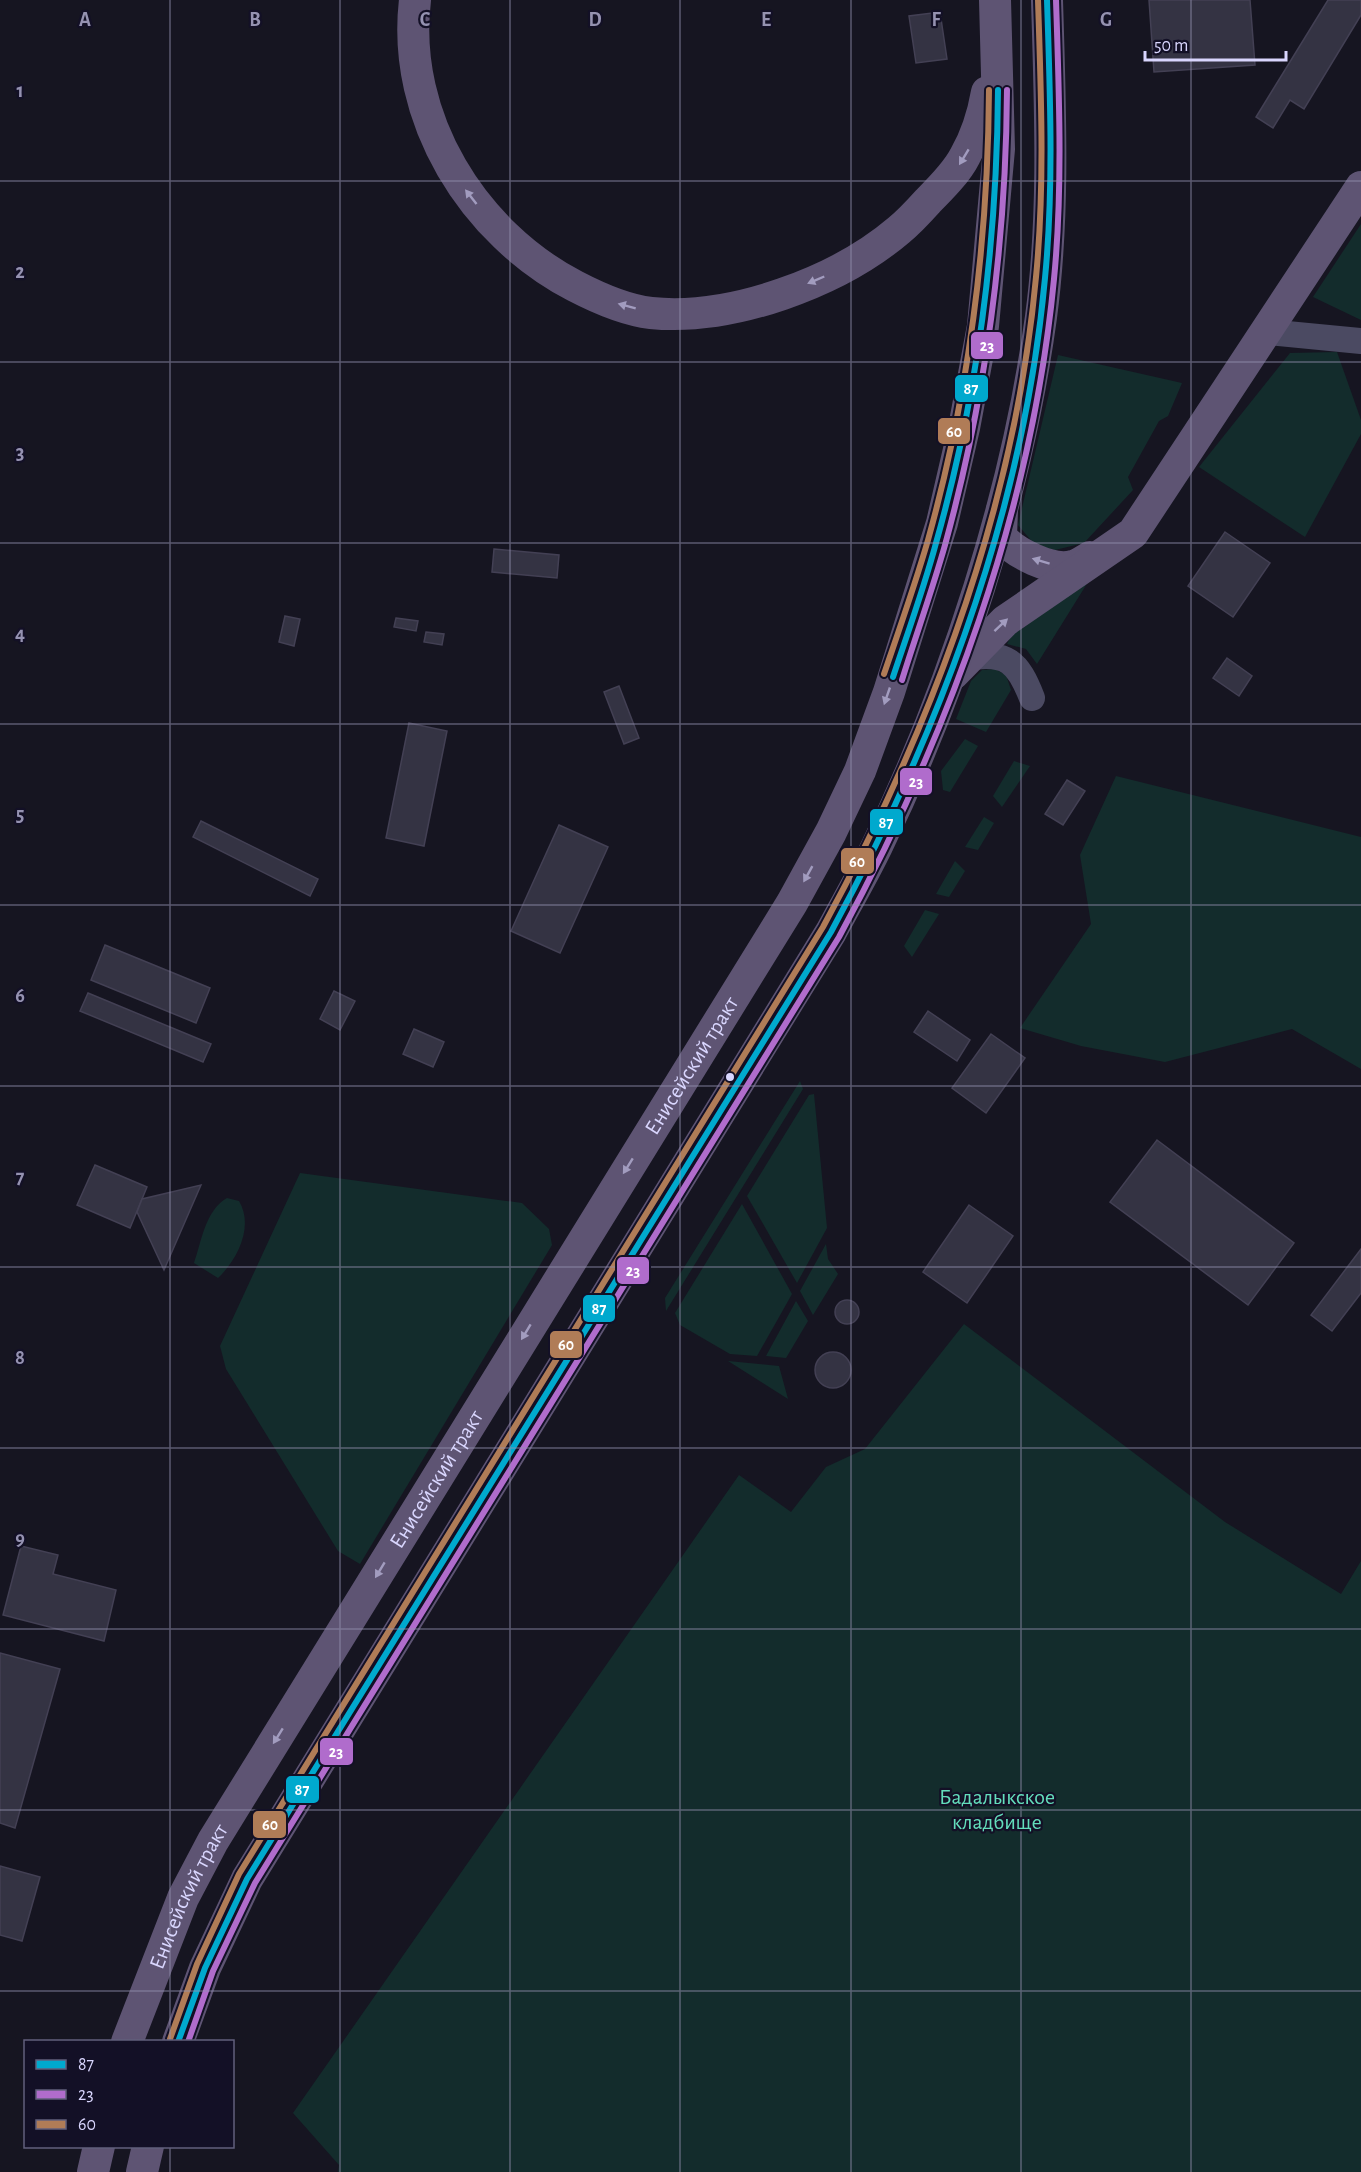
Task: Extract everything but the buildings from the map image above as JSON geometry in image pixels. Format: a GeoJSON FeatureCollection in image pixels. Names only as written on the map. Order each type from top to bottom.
{"type":"FeatureCollection","features":[{"type":"Feature","properties":{"kind":"main road"},"geometry":{"type":"LineString","coordinates":[[416,0],[413,17],[417,75],[432,127],[457,180],[499,233],[547,271],[598,298],[650,313],[711,313],[762,300],[817,280],[859,258],[899,230],[938,191],[964,158],[981,122],[997,41]]}},
{"type":"Feature","properties":{"kind":"main road","name":"Енисейский тракт"},"geometry":{"type":"LineString","coordinates":[[128,2040],[183,1898],[213,1841],[792,903],[831,832],[860,771],[889,692],[942,523],[984,326],[999,148],[995,0]]}},
{"type":"Feature","properties":{"kind":"main road","name":"Енисейский тракт"},"geometry":{"type":"LineString","coordinates":[[179,2040],[205,1968],[247,1879],[831,932],[878,846],[946,682],[977,591],[1002,506],[1029,386],[1042,304],[1050,174],[1047,0]]}},
{"type":"Feature","properties":{"kind":"main road"},"geometry":{"type":"LineString","coordinates":[[946,682],[967,658],[1022,608],[1133,533],[1268,332],[1361,188]]}},
{"type":"Feature","properties":{"kind":"main road"},"geometry":{"type":"LineString","coordinates":[[1002,506],[1001,537],[1009,547],[1029,558],[1049,564],[1072,566],[1133,533]]}},
{"type":"Feature","properties":{"kind":"main road"},"geometry":{"type":"LineString","coordinates":[[737,992],[777,1018]]}},
{"type":"Feature","properties":{"kind":"main road"},"geometry":{"type":"LineString","coordinates":[[93,2172],[99,2148]]}},
{"type":"Feature","properties":{"kind":"main road"},"geometry":{"type":"LineString","coordinates":[[142,2172],[148,2148]]}},
{"type":"Feature","properties":{"kind":"street"},"geometry":{"type":"LineString","coordinates":[[1268,332],[1361,341]]}},
{"type":"Feature","properties":{"kind":"street"},"geometry":{"type":"LineString","coordinates":[[967,658],[989,654],[1014,664],[1023,675],[1032,698]]}},
{"type":"Feature","properties":{"kind":"green space"},"geometry":{"type":"Polygon","coordinates":[[[1361,224],[1361,320],[1313,297],[1361,224]]]}},
{"type":"Feature","properties":{"kind":"green space"},"geometry":{"type":"Polygon","coordinates":[[[1337,352],[1361,420],[1361,434],[1305,537],[1199,467],[1290,353],[1337,352]]]}},
{"type":"Feature","properties":{"kind":"green space"},"geometry":{"type":"Polygon","coordinates":[[[1058,355],[1182,383],[1168,416],[1159,421],[1128,477],[1133,490],[1084,543],[1055,550],[1035,545],[1018,525],[1058,355]]]}},
{"type":"Feature","properties":{"kind":"green space"},"geometry":{"type":"Polygon","coordinates":[[[1088,582],[1037,664],[1026,649],[1007,644],[1011,636],[1088,582]]]}},
{"type":"Feature","properties":{"kind":"green space"},"geometry":{"type":"Polygon","coordinates":[[[995,669],[1006,675],[1011,690],[986,732],[956,719],[971,681],[982,670],[995,669]]]}},
{"type":"Feature","properties":{"kind":"green space"},"geometry":{"type":"Polygon","coordinates":[[[965,739],[978,746],[950,792],[943,790],[941,771],[965,739]]]}},
{"type":"Feature","properties":{"kind":"green space"},"geometry":{"type":"Polygon","coordinates":[[[1014,761],[1030,766],[1002,807],[993,796],[1014,761]]]}},
{"type":"Feature","properties":{"kind":"green space"},"geometry":{"type":"Polygon","coordinates":[[[1116,776],[1361,837],[1361,1069],[1292,1029],[1165,1062],[1081,1046],[1020,1028],[1091,924],[1080,855],[1116,776]]]}},
{"type":"Feature","properties":{"kind":"green space"},"geometry":{"type":"Polygon","coordinates":[[[984,817],[994,823],[978,850],[965,847],[984,817]]]}},
{"type":"Feature","properties":{"kind":"green space"},"geometry":{"type":"Polygon","coordinates":[[[955,861],[965,871],[949,897],[936,894],[955,861]]]}},
{"type":"Feature","properties":{"kind":"green space"},"geometry":{"type":"Polygon","coordinates":[[[925,910],[939,914],[912,957],[904,946],[925,910]]]}},
{"type":"Feature","properties":{"kind":"green space"},"geometry":{"type":"Polygon","coordinates":[[[800,1081],[803,1089],[666,1311],[665,1298],[800,1081]]]}},
{"type":"Feature","properties":{"kind":"green space"},"geometry":{"type":"Polygon","coordinates":[[[814,1094],[827,1228],[797,1283],[747,1196],[809,1095],[814,1094]]]}},
{"type":"Feature","properties":{"kind":"green space"},"geometry":{"type":"Polygon","coordinates":[[[300,1173],[522,1203],[549,1229],[552,1245],[360,1564],[338,1551],[226,1369],[220,1346],[300,1173]]]}},
{"type":"Feature","properties":{"kind":"green space"},"geometry":{"type":"Polygon","coordinates":[[[227,1198],[239,1201],[245,1221],[244,1231],[237,1252],[218,1278],[194,1263],[209,1218],[227,1198]]]}},
{"type":"Feature","properties":{"kind":"green space"},"geometry":{"type":"Polygon","coordinates":[[[742,1204],[792,1294],[757,1356],[730,1354],[680,1325],[675,1313],[742,1204]]]}},
{"type":"Feature","properties":{"kind":"green space"},"geometry":{"type":"Polygon","coordinates":[[[826,1244],[828,1259],[838,1274],[813,1315],[800,1291],[826,1244]]]}},
{"type":"Feature","properties":{"kind":"green space"},"geometry":{"type":"Polygon","coordinates":[[[796,1301],[808,1321],[786,1358],[766,1356],[796,1301]]]}},
{"type":"Feature","properties":{"kind":"green space","name":"Бадалыкское кладбище"},"geometry":{"type":"Polygon","coordinates":[[[964,1324],[1225,1522],[1341,1594],[1361,1561],[1361,2172],[338,2172],[339,2165],[293,2113],[739,1475],[791,1512],[826,1467],[865,1449],[964,1324]]]}},
{"type":"Feature","properties":{"kind":"green space"},"geometry":{"type":"Polygon","coordinates":[[[728,1361],[779,1366],[788,1399],[728,1361]]]}},
{"type":"Feature","properties":{"kind":"transit line","name":"60"},"geometry":{"type":"LineString","coordinates":[[170,2039],[197,1964],[239,1874],[823,927],[863,851],[933,694],[988,530],[1009,447],[1025,362],[1036,277],[1041,208],[1042,138],[1038,0]]}},
{"type":"Feature","properties":{"kind":"transit line","name":"87"},"geometry":{"type":"LineString","coordinates":[[179,2040],[205,1968],[247,1879],[831,932],[871,856],[907,777],[941,697],[971,616],[997,533],[1018,449],[1034,364],[1045,278],[1050,209],[1047,0]]}},
{"type":"Feature","properties":{"kind":"transit line","name":"23"},"geometry":{"type":"LineString","coordinates":[[189,2040],[213,1971],[255,1883],[839,937],[916,781],[950,701],[980,619],[1027,451],[1043,365],[1054,279],[1059,210],[1060,140],[1056,0]]}},
{"type":"Feature","properties":{"kind":"transit line","name":"60"},"geometry":{"type":"LineString","coordinates":[[884,674],[928,540],[955,429],[980,260],[985,204],[989,90]]}},
{"type":"Feature","properties":{"kind":"transit line","name":"87"},"geometry":{"type":"LineString","coordinates":[[893,677],[936,543],[951,487],[974,375],[994,205],[998,90]]}},
{"type":"Feature","properties":{"kind":"transit line","name":"23"},"geometry":{"type":"LineString","coordinates":[[902,680],[945,545],[972,433],[998,262],[1006,148],[1007,90]]}}]}
